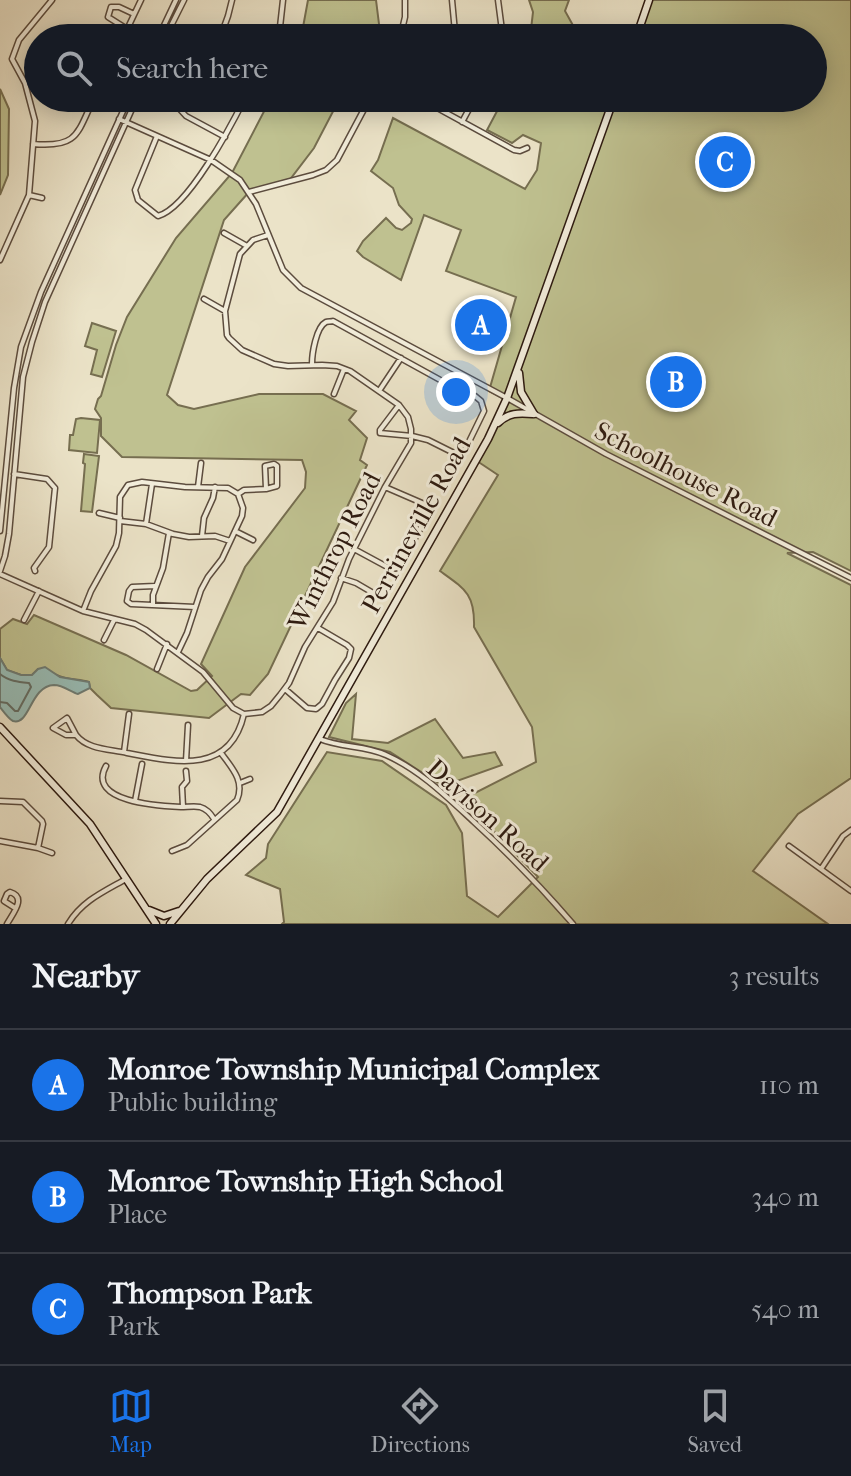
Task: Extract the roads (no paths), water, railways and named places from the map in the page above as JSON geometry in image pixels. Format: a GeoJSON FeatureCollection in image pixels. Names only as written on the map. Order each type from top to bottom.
{"type":"FeatureCollection","features":[{"type":"Feature","properties":{"kind":"street"},"geometry":{"type":"LineString","coordinates":[[32,24],[52,0]]}},
{"type":"Feature","properties":{"kind":"street"},"geometry":{"type":"LineString","coordinates":[[129,24],[141,0]]}},
{"type":"Feature","properties":{"kind":"street"},"geometry":{"type":"LineString","coordinates":[[165,24],[176,0]]}},
{"type":"Feature","properties":{"kind":"street"},"geometry":{"type":"LineString","coordinates":[[172,24],[184,0]]}},
{"type":"Feature","properties":{"kind":"street"},"geometry":{"type":"LineString","coordinates":[[225,24],[232,0]]}},
{"type":"Feature","properties":{"kind":"street"},"geometry":{"type":"LineString","coordinates":[[280,24],[283,0]]}},
{"type":"Feature","properties":{"kind":"street"},"geometry":{"type":"LineString","coordinates":[[403,24],[405,0]]}},
{"type":"Feature","properties":{"kind":"street"},"geometry":{"type":"LineString","coordinates":[[452,0],[454,24]]}},
{"type":"Feature","properties":{"kind":"street"},"geometry":{"type":"LineString","coordinates":[[498,0],[501,24]]}},
{"type":"Feature","properties":{"kind":"street"},"geometry":{"type":"LineString","coordinates":[[641,24],[649,0]]}},
{"type":"Feature","properties":{"kind":"street"},"geometry":{"type":"LineString","coordinates":[[119,24],[108,17],[111,7],[134,14]]}},
{"type":"Feature","properties":{"kind":"street"},"geometry":{"type":"LineString","coordinates":[[24,34],[12,59],[24,81]]}},
{"type":"Feature","properties":{"kind":"street"},"geometry":{"type":"LineString","coordinates":[[0,260],[29,195],[33,112]]}},
{"type":"Feature","properties":{"kind":"street"},"geometry":{"type":"LineString","coordinates":[[33,144],[63,144],[78,133],[88,112]]}},
{"type":"Feature","properties":{"kind":"street"},"geometry":{"type":"LineString","coordinates":[[0,531],[3,473],[21,347],[41,292],[122,112]]}},
{"type":"Feature","properties":{"kind":"street"},"geometry":{"type":"LineString","coordinates":[[76,735],[66,735],[53,728],[67,718],[76,735],[88,745],[167,761],[209,759],[221,753],[237,736],[244,714],[233,708],[203,672],[135,624],[83,611],[0,572],[9,534],[23,377],[32,342],[45,302],[131,112]]}},
{"type":"Feature","properties":{"kind":"street"},"geometry":{"type":"LineString","coordinates":[[182,112],[225,137]]}},
{"type":"Feature","properties":{"kind":"street"},"geometry":{"type":"LineString","coordinates":[[157,136],[135,190],[138,200],[158,216],[168,212],[211,160],[238,112]]}},
{"type":"Feature","properties":{"kind":"street"},"geometry":{"type":"LineString","coordinates":[[119,119],[211,160],[232,173],[249,192],[326,170],[337,160],[363,112]]}},
{"type":"Feature","properties":{"kind":"street"},"geometry":{"type":"LineString","coordinates":[[444,112],[514,150],[527,148]]}},
{"type":"Feature","properties":{"kind":"street"},"geometry":{"type":"LineString","coordinates":[[462,122],[467,112]]}},
{"type":"Feature","properties":{"kind":"street","name":"Perrineville Road"},"geometry":{"type":"LineString","coordinates":[[170,924],[207,879],[277,812],[493,428],[519,366],[609,112]]}},
{"type":"Feature","properties":{"kind":"street","name":"Schoolhouse Road"},"geometry":{"type":"LineString","coordinates":[[249,192],[283,270],[301,288],[606,454],[851,578]]}},
{"type":"Feature","properties":{"kind":"street"},"geometry":{"type":"LineString","coordinates":[[29,195],[42,198]]}},
{"type":"Feature","properties":{"kind":"street"},"geometry":{"type":"LineString","coordinates":[[224,233],[247,246]]}},
{"type":"Feature","properties":{"kind":"street"},"geometry":{"type":"LineString","coordinates":[[268,235],[253,240],[240,254],[225,311],[227,335],[242,350],[274,364],[312,364],[344,369],[399,405],[408,417],[412,436]]}},
{"type":"Feature","properties":{"kind":"street"},"geometry":{"type":"LineString","coordinates":[[204,299],[225,311]]}},
{"type":"Feature","properties":{"kind":"street"},"geometry":{"type":"LineString","coordinates":[[312,364],[312,350],[320,329],[330,321],[475,396],[484,405],[467,446],[459,453],[428,440],[380,433],[399,405]]}},
{"type":"Feature","properties":{"kind":"street"},"geometry":{"type":"LineString","coordinates":[[379,391],[401,358]]}},
{"type":"Feature","properties":{"kind":"street"},"geometry":{"type":"LineString","coordinates":[[519,366],[521,392],[534,414]]}},
{"type":"Feature","properties":{"kind":"street"},"geometry":{"type":"LineString","coordinates":[[334,394],[344,369]]}},
{"type":"Feature","properties":{"kind":"street"},"geometry":{"type":"LineString","coordinates":[[493,428],[509,415],[534,414]]}},
{"type":"Feature","properties":{"kind":"street","name":"Winthrop Road"},"geometry":{"type":"LineString","coordinates":[[244,714],[262,712],[285,689],[338,591],[354,549],[412,436]]}},
{"type":"Feature","properties":{"kind":"street"},"geometry":{"type":"LineString","coordinates":[[198,487],[201,463]]}},
{"type":"Feature","properties":{"kind":"street"},"geometry":{"type":"LineString","coordinates":[[238,494],[244,490],[266,489],[277,486],[277,466],[274,464],[265,466],[266,489]]}},
{"type":"Feature","properties":{"kind":"street"},"geometry":{"type":"LineString","coordinates":[[3,473],[47,479],[55,488],[49,547],[35,571]]}},
{"type":"Feature","properties":{"kind":"street"},"geometry":{"type":"LineString","coordinates":[[83,611],[116,546],[120,497],[128,485],[142,482],[228,488],[238,494],[243,508],[242,516],[222,559],[208,577],[178,652]]}},
{"type":"Feature","properties":{"kind":"street"},"geometry":{"type":"LineString","coordinates":[[146,524],[152,484]]}},
{"type":"Feature","properties":{"kind":"street"},"geometry":{"type":"LineString","coordinates":[[202,536],[204,518],[215,487]]}},
{"type":"Feature","properties":{"kind":"street"},"geometry":{"type":"LineString","coordinates":[[354,549],[395,570],[402,564],[427,517],[427,508],[422,503],[385,487]]}},
{"type":"Feature","properties":{"kind":"street"},"geometry":{"type":"LineString","coordinates":[[99,513],[169,533],[189,537],[215,536],[231,541]]}},
{"type":"Feature","properties":{"kind":"street"},"geometry":{"type":"LineString","coordinates":[[235,531],[253,540]]}},
{"type":"Feature","properties":{"kind":"street"},"geometry":{"type":"LineString","coordinates":[[153,605],[169,533]]}},
{"type":"Feature","properties":{"kind":"street"},"geometry":{"type":"LineString","coordinates":[[341,578],[380,597]]}},
{"type":"Feature","properties":{"kind":"street"},"geometry":{"type":"LineString","coordinates":[[155,586],[132,587],[127,601],[131,604],[195,607]]}},
{"type":"Feature","properties":{"kind":"street"},"geometry":{"type":"LineString","coordinates":[[24,620],[39,591]]}},
{"type":"Feature","properties":{"kind":"street"},"geometry":{"type":"LineString","coordinates":[[104,640],[114,620]]}},
{"type":"Feature","properties":{"kind":"street"},"geometry":{"type":"LineString","coordinates":[[285,689],[307,708],[316,709],[349,658],[351,649],[347,645],[318,628]]}},
{"type":"Feature","properties":{"kind":"street"},"geometry":{"type":"LineString","coordinates":[[157,669],[167,644]]}},
{"type":"Feature","properties":{"kind":"street"},"geometry":{"type":"LineString","coordinates":[[124,752],[129,714]]}},
{"type":"Feature","properties":{"kind":"street"},"geometry":{"type":"LineString","coordinates":[[186,761],[188,725]]}},
{"type":"Feature","properties":{"kind":"street"},"geometry":{"type":"LineString","coordinates":[[0,727],[90,824],[156,924]]}},
{"type":"Feature","properties":{"kind":"street","name":"Davison Road"},"geometry":{"type":"LineString","coordinates":[[320,739],[385,754],[430,783],[547,893],[573,924]]}},
{"type":"Feature","properties":{"kind":"street"},"geometry":{"type":"LineString","coordinates":[[172,851],[187,845],[237,800],[240,783],[221,753]]}},
{"type":"Feature","properties":{"kind":"street"},"geometry":{"type":"LineString","coordinates":[[135,801],[142,764]]}},
{"type":"Feature","properties":{"kind":"street"},"geometry":{"type":"LineString","coordinates":[[106,766],[101,774],[102,782],[122,798],[200,807],[214,819]]}},
{"type":"Feature","properties":{"kind":"street"},"geometry":{"type":"LineString","coordinates":[[183,807],[182,787],[187,781],[186,771]]}},
{"type":"Feature","properties":{"kind":"street"},"geometry":{"type":"LineString","coordinates":[[240,783],[250,779]]}},
{"type":"Feature","properties":{"kind":"street"},"geometry":{"type":"LineString","coordinates":[[0,801],[23,802],[42,821],[38,848]]}},
{"type":"Feature","properties":{"kind":"street"},"geometry":{"type":"LineString","coordinates":[[821,869],[843,836],[851,830]]}},
{"type":"Feature","properties":{"kind":"street"},"geometry":{"type":"LineString","coordinates":[[0,841],[52,853]]}},
{"type":"Feature","properties":{"kind":"street"},"geometry":{"type":"LineString","coordinates":[[789,846],[851,891]]}},
{"type":"Feature","properties":{"kind":"street"},"geometry":{"type":"LineString","coordinates":[[68,924],[88,900],[126,879]]}},
{"type":"Feature","properties":{"kind":"street"},"geometry":{"type":"LineString","coordinates":[[7,924],[15,908]]}},
{"type":"Feature","properties":{"kind":"street"},"geometry":{"type":"LineString","coordinates":[[146,909],[164,916],[179,911]]}},
{"type":"Feature","properties":{"kind":"water"},"geometry":{"type":"Polygon","coordinates":[[[0,658],[7,670],[21,675],[32,675],[45,667],[60,677],[89,682],[90,688],[78,694],[57,685],[46,687],[23,718],[13,721],[0,707],[0,658]]]}},
{"type":"Feature","properties":{"kind":"place","name":"Thompson Park"},"geometry":{"type":"Point","coordinates":[725,162]}},
{"type":"Feature","properties":{"kind":"place","name":"Monroe Township Municipal Complex"},"geometry":{"type":"Point","coordinates":[481,325]}},
{"type":"Feature","properties":{"kind":"place","name":"Monroe Township High School"},"geometry":{"type":"Point","coordinates":[676,382]}}]}
